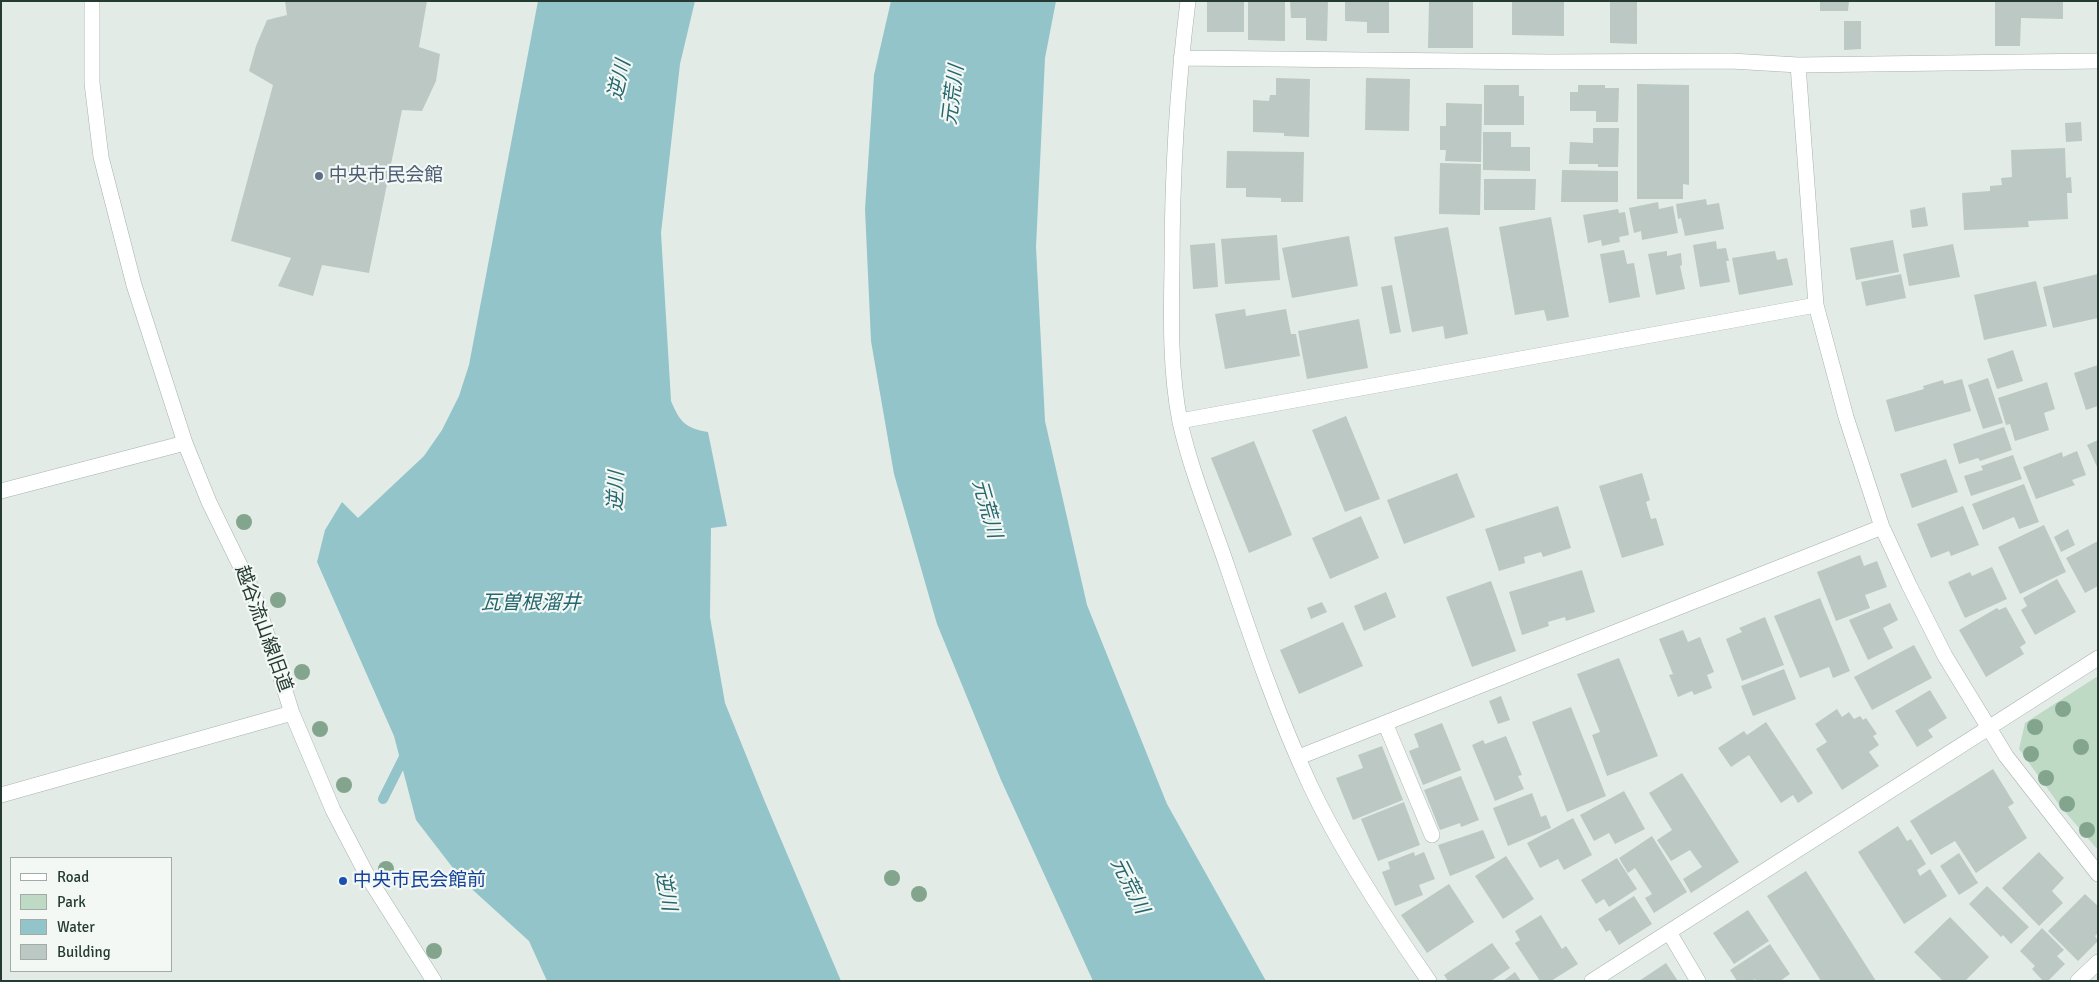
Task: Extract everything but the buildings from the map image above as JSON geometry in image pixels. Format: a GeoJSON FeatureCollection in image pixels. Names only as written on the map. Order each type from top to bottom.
{"type":"FeatureCollection","features":[{"type":"Feature","properties":{"kind":"street","name":"越谷流山線旧道"},"geometry":{"type":"LineString","coordinates":[[92,1],[92,83],[101,157],[134,285],[185,443],[210,502],[254,594],[292,713],[333,810],[368,878],[434,981]]}},
{"type":"Feature","properties":{"kind":"street"},"geometry":{"type":"LineString","coordinates":[[1188,1],[1181,58],[1172,212],[1171,346],[1180,421],[1193,467],[1241,607],[1278,710],[1310,785],[1338,839],[1405,947],[1429,981]]}},
{"type":"Feature","properties":{"kind":"street"},"geometry":{"type":"LineString","coordinates":[[1181,58],[1550,62],[1731,61],[1798,65],[2098,60]]}},
{"type":"Feature","properties":{"kind":"street"},"geometry":{"type":"LineString","coordinates":[[1798,65],[1816,306],[1846,417],[1882,528],[1945,656],[2006,756],[2098,874]]}},
{"type":"Feature","properties":{"kind":"street"},"geometry":{"type":"LineString","coordinates":[[1180,421],[1816,306]]}},
{"type":"Feature","properties":{"kind":"street"},"geometry":{"type":"LineString","coordinates":[[1,491],[185,443]]}},
{"type":"Feature","properties":{"kind":"street"},"geometry":{"type":"LineString","coordinates":[[1299,757],[1882,528]]}},
{"type":"Feature","properties":{"kind":"street"},"geometry":{"type":"LineString","coordinates":[[1592,981],[2098,658]]}},
{"type":"Feature","properties":{"kind":"street"},"geometry":{"type":"LineString","coordinates":[[1,795],[292,713]]}},
{"type":"Feature","properties":{"kind":"street"},"geometry":{"type":"LineString","coordinates":[[1385,723],[1432,835]]}},
{"type":"Feature","properties":{"kind":"street"},"geometry":{"type":"LineString","coordinates":[[1669,932],[1698,981]]}},
{"type":"Feature","properties":{"kind":"street"},"geometry":{"type":"LineString","coordinates":[[2078,981],[2098,962]]}},
{"type":"Feature","properties":{"kind":"green space"},"geometry":{"type":"Polygon","coordinates":[[[2098,676],[2098,850],[2060,806],[2019,749],[2025,723],[2098,676]]]}},
{"type":"Feature","properties":{"kind":"water","name":"瓦曽根溜井"},"geometry":{"type":"Polygon","coordinates":[[[538,1],[695,1],[680,64],[661,233],[671,401],[684,423],[708,432],[727,526],[711,528],[710,617],[725,703],[841,981],[547,981],[529,941],[463,881],[416,820],[394,736],[317,562],[325,530],[342,502],[358,518],[424,456],[442,430],[459,396],[469,365],[538,1]]]}},
{"type":"Feature","properties":{"kind":"water","name":"元荒川"},"geometry":{"type":"Polygon","coordinates":[[[891,1],[1056,1],[1045,58],[1036,247],[1045,421],[1087,605],[1167,804],[1266,981],[1093,981],[1001,780],[937,624],[894,474],[871,341],[865,209],[874,75],[891,1]]]}},
{"type":"Feature","properties":{"kind":"waterway"},"geometry":{"type":"LineString","coordinates":[[383,799],[407,751]]}},
{"type":"Feature","properties":{"kind":"place","name":"中央市民会館"},"geometry":{"type":"Point","coordinates":[319,176]}},
{"type":"Feature","properties":{"kind":"place","name":"中央市民会館前"},"geometry":{"type":"Point","coordinates":[343,881]}},
{"type":"Feature","properties":{"kind":"water label","name":"逆川"},"geometry":{"type":"Point","coordinates":[620,80]}},
{"type":"Feature","properties":{"kind":"water label","name":"逆川"},"geometry":{"type":"Point","coordinates":[617,491]}},
{"type":"Feature","properties":{"kind":"water label","name":"逆川"},"geometry":{"type":"Point","coordinates":[665,891]}}]}
